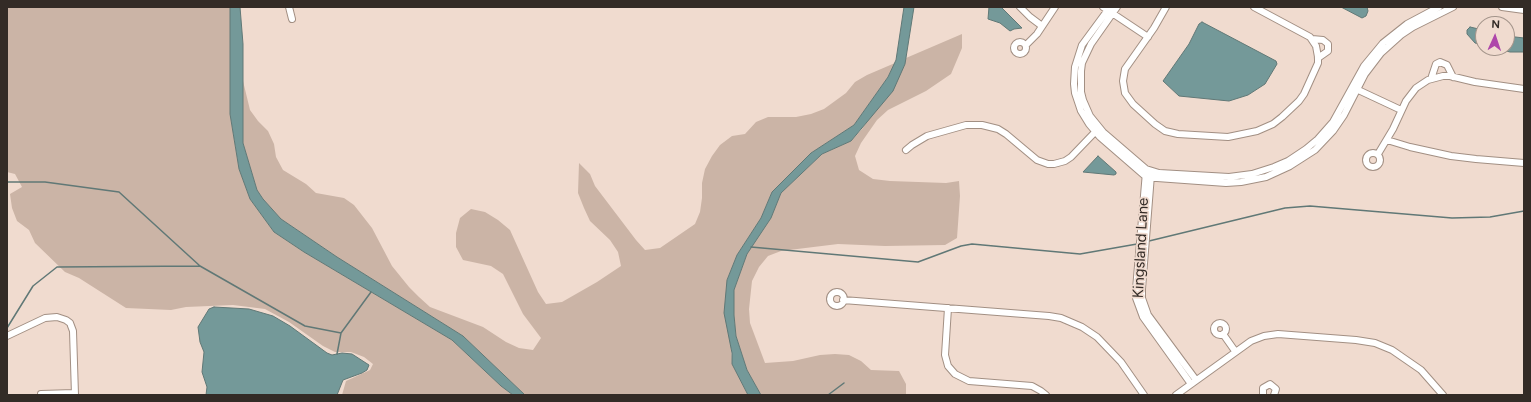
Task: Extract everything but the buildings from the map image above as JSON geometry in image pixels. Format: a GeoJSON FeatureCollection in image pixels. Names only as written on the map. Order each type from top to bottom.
{"type":"FeatureCollection","features":[{"type":"Feature","properties":{"kind":"street"},"geometry":{"type":"LineString","coordinates":[[289,7],[292,19]]}},
{"type":"Feature","properties":{"kind":"street"},"geometry":{"type":"LineString","coordinates":[[1020,7],[1042,26]]}},
{"type":"Feature","properties":{"kind":"street"},"geometry":{"type":"LineString","coordinates":[[1026,45],[1055,7]]}},
{"type":"Feature","properties":{"kind":"street"},"geometry":{"type":"LineString","coordinates":[[1117,7],[1108,10],[1082,45],[1077,60],[1074,74],[1074,84],[1078,103],[1088,124],[1149,170],[1159,173],[1229,177],[1252,174],[1274,168],[1296,156],[1325,132],[1374,62],[1396,39],[1422,21],[1453,7]]}},
{"type":"Feature","properties":{"kind":"street"},"geometry":{"type":"LineString","coordinates":[[1166,7],[1148,37],[1125,69],[1122,81],[1128,98],[1160,129],[1171,133],[1228,137],[1248,134],[1264,129],[1282,117],[1299,101],[1316,70],[1318,58],[1316,46],[1312,39],[1304,32],[1254,7]]}},
{"type":"Feature","properties":{"kind":"street"},"geometry":{"type":"LineString","coordinates":[[1097,130],[1140,173],[1148,177],[1226,183],[1255,180],[1278,172],[1302,159],[1324,141],[1344,115],[1364,66],[1383,43],[1407,24],[1439,7]]}},
{"type":"Feature","properties":{"kind":"street"},"geometry":{"type":"LineString","coordinates":[[1502,7],[1524,10]]}},
{"type":"Feature","properties":{"kind":"street"},"geometry":{"type":"LineString","coordinates":[[1108,10],[1148,37]]}},
{"type":"Feature","properties":{"kind":"street"},"geometry":{"type":"LineString","coordinates":[[1312,39],[1323,40],[1328,44],[1328,51],[1318,58]]}},
{"type":"Feature","properties":{"kind":"street"},"geometry":{"type":"LineString","coordinates":[[1431,79],[1436,64],[1440,62],[1447,65],[1453,77]]}},
{"type":"Feature","properties":{"kind":"street"},"geometry":{"type":"LineString","coordinates":[[1378,154],[1387,140],[1401,110],[1416,88],[1431,79],[1443,76],[1453,77],[1475,82],[1524,89]]}},
{"type":"Feature","properties":{"kind":"street"},"geometry":{"type":"LineString","coordinates":[[1355,88],[1401,110]]}},
{"type":"Feature","properties":{"kind":"street"},"geometry":{"type":"LineString","coordinates":[[906,150],[927,136],[966,125],[982,125],[994,128],[1006,134],[1037,160],[1048,164],[1054,164],[1065,161],[1071,157],[1097,130]]}},
{"type":"Feature","properties":{"kind":"street"},"geometry":{"type":"LineString","coordinates":[[1387,140],[1410,147],[1451,156],[1476,160],[1524,163]]}},
{"type":"Feature","properties":{"kind":"street","name":"Kingsland Lane"},"geometry":{"type":"LineString","coordinates":[[1149,170],[1136,298],[1143,318],[1193,382]]}},
{"type":"Feature","properties":{"kind":"street"},"geometry":{"type":"LineString","coordinates":[[843,300],[1049,316],[1071,322],[1091,333],[1109,349],[1144,395]]}},
{"type":"Feature","properties":{"kind":"street"},"geometry":{"type":"LineString","coordinates":[[948,308],[945,355],[948,366],[955,374],[970,381],[1032,386],[1046,395]]}},
{"type":"Feature","properties":{"kind":"street"},"geometry":{"type":"LineString","coordinates":[[7,336],[45,318],[57,317],[72,321],[74,394],[41,394]]}},
{"type":"Feature","properties":{"kind":"street"},"geometry":{"type":"LineString","coordinates":[[1223,334],[1235,352]]}},
{"type":"Feature","properties":{"kind":"street"},"geometry":{"type":"LineString","coordinates":[[1176,395],[1251,341],[1264,336],[1278,334],[1356,340],[1375,343],[1392,350],[1421,370],[1443,395]]}},
{"type":"Feature","properties":{"kind":"street"},"geometry":{"type":"LineString","coordinates":[[1263,395],[1263,388],[1270,384],[1276,389],[1274,395]]}},
{"type":"Feature","properties":{"kind":"shaded area"},"geometry":{"type":"Polygon","coordinates":[[[7,7],[230,7],[230,114],[239,169],[250,199],[274,232],[304,252],[452,340],[501,386],[513,395],[342,395],[346,381],[370,370],[373,364],[364,357],[351,352],[335,352],[323,346],[289,322],[265,309],[233,305],[186,307],[171,310],[126,308],[79,278],[65,272],[35,243],[29,230],[17,221],[12,208],[10,194],[22,187],[15,174],[7,172],[7,7]]]}},
{"type":"Feature","properties":{"kind":"shaded area"},"geometry":{"type":"Polygon","coordinates":[[[962,34],[962,48],[951,74],[926,91],[888,110],[877,120],[861,143],[855,156],[859,170],[873,179],[946,183],[959,181],[960,196],[957,238],[945,245],[885,246],[838,244],[781,251],[768,256],[759,267],[752,281],[749,309],[750,323],[765,363],[793,361],[820,355],[849,355],[861,361],[871,370],[899,371],[906,384],[906,395],[761,395],[747,370],[736,336],[734,290],[747,254],[771,218],[781,193],[822,154],[851,141],[862,129],[905,64],[906,58],[962,34]]]}},
{"type":"Feature","properties":{"kind":"shaded area"},"geometry":{"type":"Polygon","coordinates":[[[895,63],[888,77],[854,125],[811,153],[772,192],[761,218],[737,255],[727,280],[732,364],[748,395],[525,395],[463,336],[337,257],[281,219],[257,190],[243,143],[243,81],[250,110],[268,131],[274,144],[276,157],[283,170],[306,184],[316,193],[344,198],[354,205],[372,228],[392,266],[419,297],[430,307],[483,327],[506,342],[519,348],[533,350],[541,338],[523,314],[503,274],[491,266],[463,260],[456,247],[456,233],[460,218],[471,209],[485,212],[510,230],[538,292],[546,304],[562,302],[621,266],[618,252],[610,240],[590,221],[584,208],[578,193],[579,163],[590,174],[595,186],[645,250],[660,248],[695,224],[700,212],[702,183],[705,169],[720,145],[732,136],[745,134],[756,122],[768,117],[796,117],[811,114],[824,109],[846,93],[855,82],[895,63]]]}},
{"type":"Feature","properties":{"kind":"water"},"geometry":{"type":"Polygon","coordinates":[[[230,7],[240,7],[243,44],[243,143],[257,190],[263,199],[281,219],[337,257],[463,336],[525,395],[513,395],[501,386],[452,340],[304,252],[274,232],[250,199],[239,169],[230,114],[230,7]]]}},
{"type":"Feature","properties":{"kind":"water"},"geometry":{"type":"Polygon","coordinates":[[[904,7],[914,7],[905,64],[893,91],[851,141],[822,154],[781,193],[771,218],[747,254],[734,290],[734,315],[736,336],[747,370],[761,395],[748,395],[732,364],[732,353],[724,313],[727,280],[737,255],[761,218],[772,192],[811,153],[854,125],[888,77],[896,60],[904,7]]]}},
{"type":"Feature","properties":{"kind":"water"},"geometry":{"type":"Polygon","coordinates":[[[989,7],[1001,7],[1022,28],[1010,31],[1000,23],[988,19],[989,7]]]}},
{"type":"Feature","properties":{"kind":"water"},"geometry":{"type":"Polygon","coordinates":[[[1341,7],[1367,7],[1368,11],[1366,16],[1362,18],[1341,7]]]}},
{"type":"Feature","properties":{"kind":"water"},"geometry":{"type":"Polygon","coordinates":[[[1202,22],[1276,61],[1277,64],[1265,84],[1248,95],[1229,101],[1179,96],[1163,81],[1189,44],[1199,24],[1202,22]]]}},
{"type":"Feature","properties":{"kind":"water"},"geometry":{"type":"Polygon","coordinates":[[[1470,27],[1475,28],[1475,43],[1467,34],[1467,30],[1470,27]]]}},
{"type":"Feature","properties":{"kind":"water"},"geometry":{"type":"Polygon","coordinates":[[[1515,37],[1524,38],[1524,52],[1515,52],[1515,37]]]}},
{"type":"Feature","properties":{"kind":"water"},"geometry":{"type":"Polygon","coordinates":[[[1098,156],[1116,172],[1116,174],[1083,172],[1098,156]]]}},
{"type":"Feature","properties":{"kind":"water"},"geometry":{"type":"Polygon","coordinates":[[[214,307],[249,309],[273,316],[290,326],[327,353],[332,355],[342,353],[352,354],[369,365],[367,370],[362,373],[343,380],[337,395],[206,395],[207,387],[202,372],[204,352],[200,342],[198,327],[209,309],[214,307]]]}},
{"type":"Feature","properties":{"kind":"waterway"},"geometry":{"type":"LineString","coordinates":[[7,182],[45,182],[119,192],[200,266],[305,326],[341,333]]}},
{"type":"Feature","properties":{"kind":"waterway"},"geometry":{"type":"LineString","coordinates":[[1149,241],[1285,208],[1310,206],[1452,218],[1490,217],[1524,211]]}},
{"type":"Feature","properties":{"kind":"waterway"},"geometry":{"type":"LineString","coordinates":[[751,247],[918,262],[961,246],[972,244],[1080,254],[1137,244]]}},
{"type":"Feature","properties":{"kind":"waterway"},"geometry":{"type":"LineString","coordinates":[[7,328],[33,286],[57,267],[200,266]]}},
{"type":"Feature","properties":{"kind":"waterway"},"geometry":{"type":"LineString","coordinates":[[337,354],[341,333],[371,292]]}},
{"type":"Feature","properties":{"kind":"waterway"},"geometry":{"type":"LineString","coordinates":[[828,395],[844,383]]}}]}
